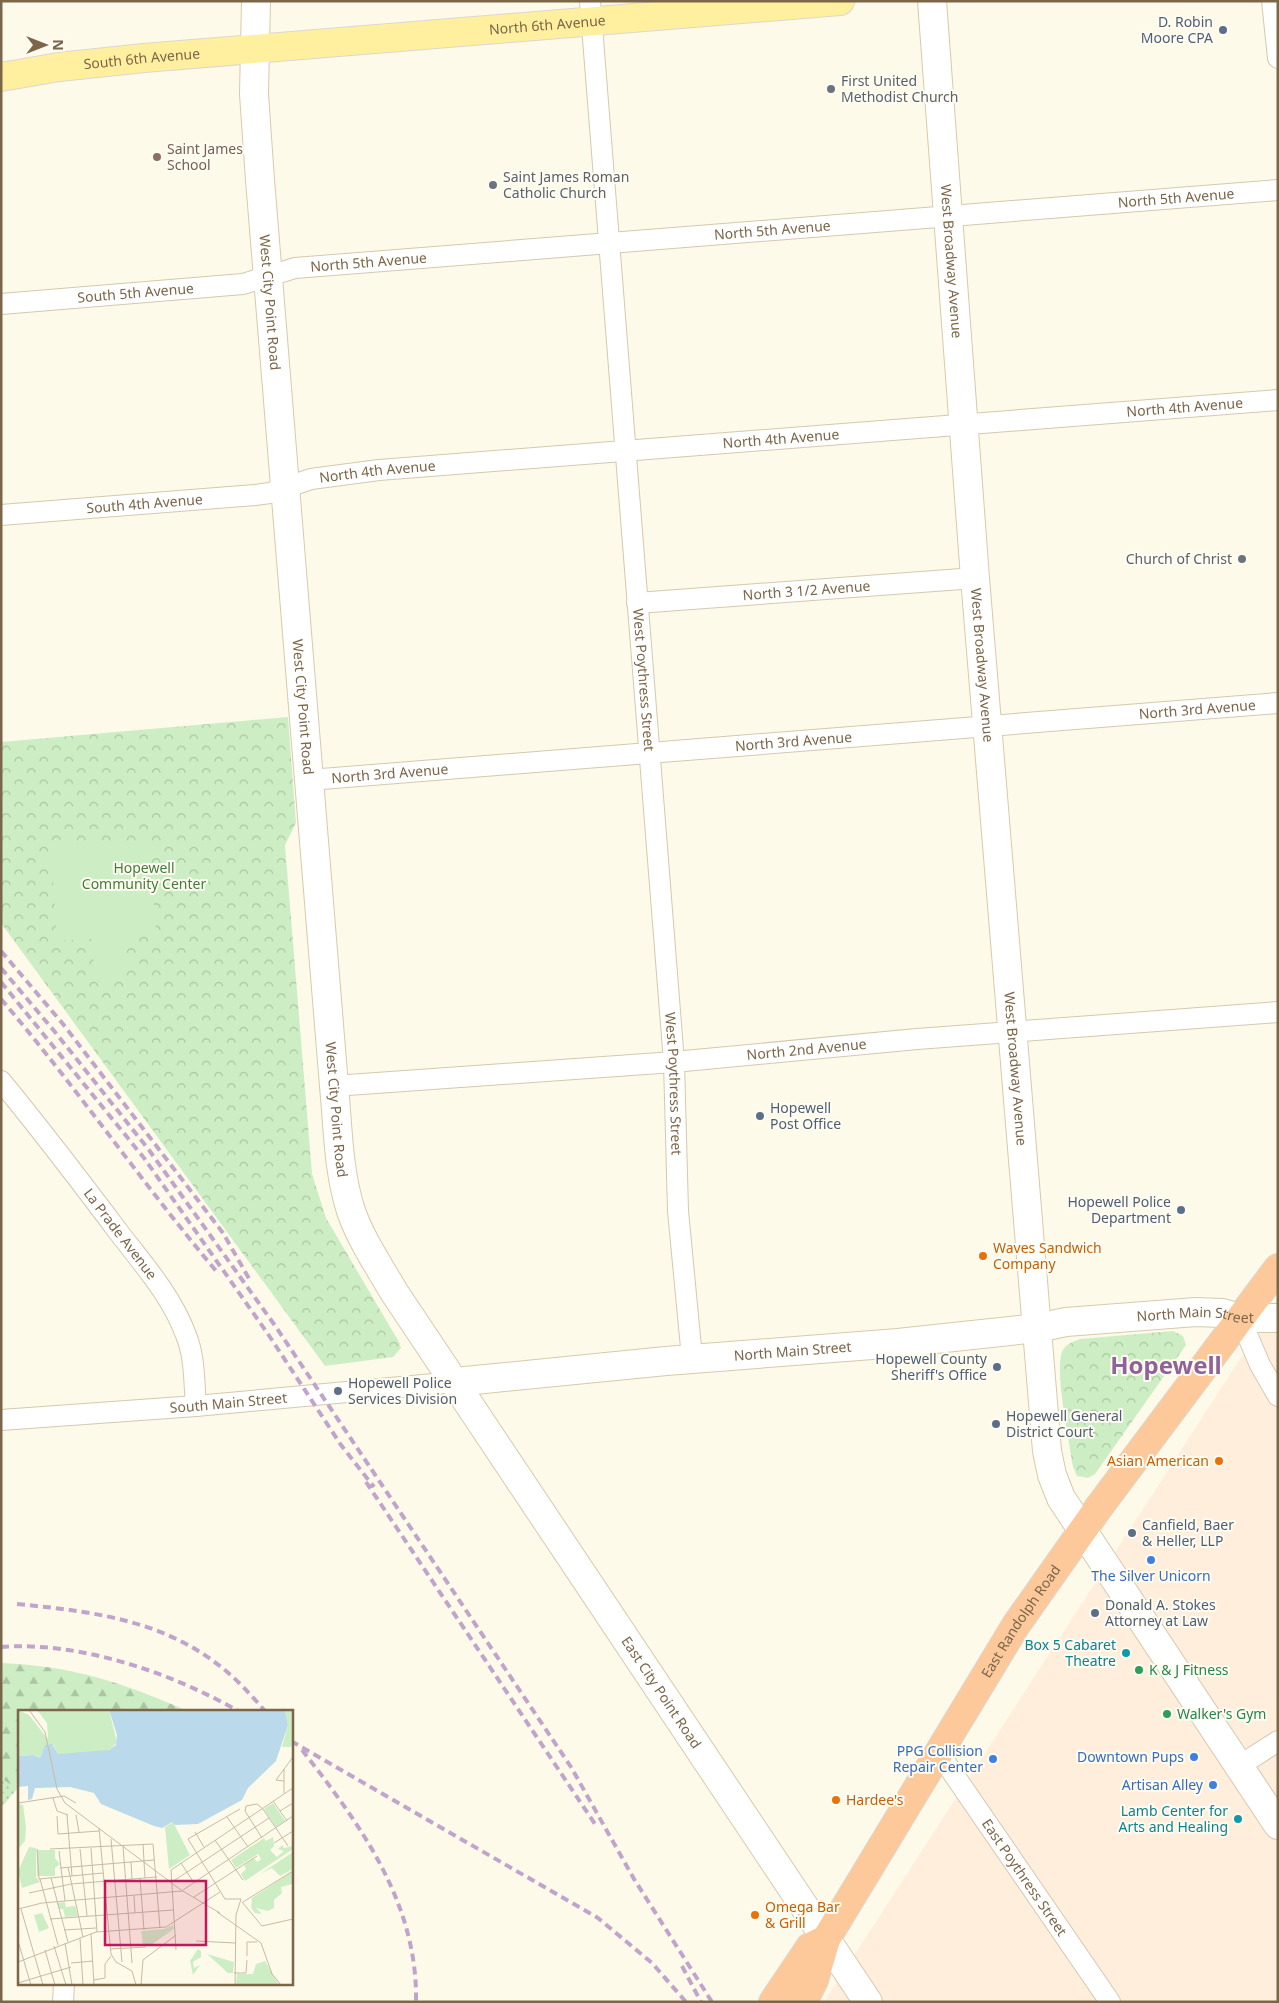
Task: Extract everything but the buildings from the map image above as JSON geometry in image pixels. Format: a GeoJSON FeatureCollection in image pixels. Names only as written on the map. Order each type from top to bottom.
{"type":"FeatureCollection","features":[{"type":"Feature","properties":{"kind":"highway","name":"East Randolph Road"},"geometry":{"type":"LineString","coordinates":[[803,2002],[814,1980],[826,1939],[1016,1626],[1082,1531],[1278,1268]]}},
{"type":"Feature","properties":{"kind":"highway","name":"East Randolph Road"},"geometry":{"type":"LineString","coordinates":[[773,2002],[810,1947],[826,1939]]}},
{"type":"Feature","properties":{"kind":"main road","name":"North 6th Avenue"},"geometry":{"type":"LineString","coordinates":[[255,49],[590,12],[840,1]]}},
{"type":"Feature","properties":{"kind":"main road","name":"South 6th Avenue"},"geometry":{"type":"LineString","coordinates":[[1,77],[59,67],[255,49]]}},
{"type":"Feature","properties":{"kind":"street","name":"West City Point Road"},"geometry":{"type":"LineString","coordinates":[[256,1],[254,94],[342,1175],[359,1230],[394,1292],[455,1382]]}},
{"type":"Feature","properties":{"kind":"street","name":"West Broadway Avenue"},"geometry":{"type":"LineString","coordinates":[[932,1],[975,578],[1047,1451],[1052,1475],[1061,1498],[1278,1825]]}},
{"type":"Feature","properties":{"kind":"street"},"geometry":{"type":"LineString","coordinates":[[1272,1],[1278,58]]}},
{"type":"Feature","properties":{"kind":"street","name":"West Poythress Street"},"geometry":{"type":"LineString","coordinates":[[590,12],[674,1062],[678,1211],[692,1358]]}},
{"type":"Feature","properties":{"kind":"street","name":"North 5th Avenue"},"geometry":{"type":"LineString","coordinates":[[269,276],[295,268],[1278,190]]}},
{"type":"Feature","properties":{"kind":"street","name":"South 5th Avenue"},"geometry":{"type":"LineString","coordinates":[[1,304],[244,284],[269,276]]}},
{"type":"Feature","properties":{"kind":"street","name":"North 4th Avenue"},"geometry":{"type":"LineString","coordinates":[[286,488],[311,479],[379,470],[1278,400]]}},
{"type":"Feature","properties":{"kind":"street","name":"South 4th Avenue"},"geometry":{"type":"LineString","coordinates":[[1,515],[255,495],[286,488]]}},
{"type":"Feature","properties":{"kind":"street","name":"North 3 1/2 Avenue"},"geometry":{"type":"LineString","coordinates":[[637,604],[975,578]]}},
{"type":"Feature","properties":{"kind":"street","name":"North 3rd Avenue"},"geometry":{"type":"LineString","coordinates":[[309,780],[987,728],[1278,703]]}},
{"type":"Feature","properties":{"kind":"street","name":"North 2nd Avenue"},"geometry":{"type":"LineString","coordinates":[[334,1086],[674,1062],[1278,1012]]}},
{"type":"Feature","properties":{"kind":"street","name":"La Prade Avenue"},"geometry":{"type":"LineString","coordinates":[[1,1081],[81,1182],[150,1273],[178,1314],[192,1356],[196,1406]]}},
{"type":"Feature","properties":{"kind":"street","name":"North Main Street"},"geometry":{"type":"LineString","coordinates":[[455,1382],[524,1373],[692,1358],[898,1343],[1037,1328],[1066,1322],[1196,1312],[1222,1313],[1240,1318],[1278,1318]]}},
{"type":"Feature","properties":{"kind":"street"},"geometry":{"type":"LineString","coordinates":[[1240,1318],[1260,1365],[1278,1396]]}},
{"type":"Feature","properties":{"kind":"street","name":"South Main Street"},"geometry":{"type":"LineString","coordinates":[[1,1420],[196,1406],[455,1382]]}},
{"type":"Feature","properties":{"kind":"street","name":"East City Point Road"},"geometry":{"type":"LineString","coordinates":[[455,1382],[868,2002]]}},
{"type":"Feature","properties":{"kind":"street"},"geometry":{"type":"LineString","coordinates":[[1239,1766],[1278,1741]]}},
{"type":"Feature","properties":{"kind":"street","name":"East Poythress Street"},"geometry":{"type":"LineString","coordinates":[[939,1754],[1110,2002]]}},
{"type":"Feature","properties":{"kind":"street"},"geometry":{"type":"LineString","coordinates":[[63,2002],[64,1986]]}},
{"type":"Feature","properties":{"kind":"shaded area"},"geometry":{"type":"Polygon","coordinates":[[[1278,1308],[1278,2002],[824,2002],[1238,1362],[1278,1308]]]}},
{"type":"Feature","properties":{"kind":"green space","name":"Hopewell Community Center"},"geometry":{"type":"Polygon","coordinates":[[[288,717],[296,823],[285,845],[312,1174],[326,1218],[401,1348],[393,1357],[325,1366],[1,923],[1,742],[288,717]]]}},
{"type":"Feature","properties":{"kind":"green space"},"geometry":{"type":"Polygon","coordinates":[[[150,840],[156,935],[124,937],[126,980],[95,982],[92,939],[57,941],[51,847],[150,840]]]}},
{"type":"Feature","properties":{"kind":"green space"},"geometry":{"type":"Polygon","coordinates":[[[1173,1331],[1183,1336],[1186,1345],[1095,1474],[1088,1478],[1077,1476],[1073,1467],[1060,1379],[1061,1355],[1064,1349],[1068,1344],[1080,1339],[1173,1331]]]}},
{"type":"Feature","properties":{"kind":"green space"},"geometry":{"type":"Polygon","coordinates":[[[1,1663],[75,1672],[120,1685],[185,1710],[18,1710],[18,1788],[4,1780],[1,1774],[1,1663]]]}},
{"type":"Feature","properties":{"kind":"green space"},"geometry":{"type":"Polygon","coordinates":[[[1,1774],[5,1780],[17,1789],[1,1808],[1,1774]]]}},
{"type":"Feature","properties":{"kind":"railway"},"geometry":{"type":"LineString","coordinates":[[1,951],[63,1024],[223,1233],[251,1282]]}},
{"type":"Feature","properties":{"kind":"railway"},"geometry":{"type":"LineString","coordinates":[[1,968],[55,1032],[149,1150],[276,1327],[571,1767],[634,1879],[712,2002]]}},
{"type":"Feature","properties":{"kind":"railway"},"geometry":{"type":"LineString","coordinates":[[1,982],[144,1158],[268,1334],[341,1445],[374,1487]]}},
{"type":"Feature","properties":{"kind":"railway"},"geometry":{"type":"LineString","coordinates":[[1,999],[217,1272]]}},
{"type":"Feature","properties":{"kind":"railway"},"geometry":{"type":"LineString","coordinates":[[366,1482],[597,1827]]}},
{"type":"Feature","properties":{"kind":"railway"},"geometry":{"type":"LineString","coordinates":[[17,1604],[105,1616],[159,1632],[185,1644],[210,1659],[234,1678],[264,1710]]}},
{"type":"Feature","properties":{"kind":"railway"},"geometry":{"type":"LineString","coordinates":[[1,1647],[31,1646],[62,1649],[125,1663],[185,1685],[236,1710]]}},
{"type":"Feature","properties":{"kind":"railway"},"geometry":{"type":"LineString","coordinates":[[292,1742],[598,1918],[652,1963],[686,2002]]}},
{"type":"Feature","properties":{"kind":"railway"},"geometry":{"type":"LineString","coordinates":[[302,1750],[345,1807],[382,1867],[396,1898],[407,1931],[414,1966],[416,2002]]}},
{"type":"Feature","properties":{"kind":"railway"},"geometry":{"type":"LineString","coordinates":[[682,1966],[701,2002]]}},
{"type":"Feature","properties":{"kind":"place","name":"D. Robin Moore CPA"},"geometry":{"type":"Point","coordinates":[1223,30]}},
{"type":"Feature","properties":{"kind":"place","name":"First United Methodist Church"},"geometry":{"type":"Point","coordinates":[831,89]}},
{"type":"Feature","properties":{"kind":"place","name":"Saint James School"},"geometry":{"type":"Point","coordinates":[157,157]}},
{"type":"Feature","properties":{"kind":"place","name":"Saint James Roman Catholic Church"},"geometry":{"type":"Point","coordinates":[493,185]}},
{"type":"Feature","properties":{"kind":"place","name":"Church of Christ"},"geometry":{"type":"Point","coordinates":[1242,559]}},
{"type":"Feature","properties":{"kind":"place","name":"Hopewell Post Office"},"geometry":{"type":"Point","coordinates":[760,1116]}},
{"type":"Feature","properties":{"kind":"place","name":"Hopewell Police Department"},"geometry":{"type":"Point","coordinates":[1181,1210]}},
{"type":"Feature","properties":{"kind":"place","name":"Waves Sandwich Company"},"geometry":{"type":"Point","coordinates":[983,1256]}},
{"type":"Feature","properties":{"kind":"place","name":"Hopewell County Sheriff's Office"},"geometry":{"type":"Point","coordinates":[997,1367]}},
{"type":"Feature","properties":{"kind":"place","name":"Hopewell Police Services Division"},"geometry":{"type":"Point","coordinates":[338,1391]}},
{"type":"Feature","properties":{"kind":"place","name":"Hopewell General District Court"},"geometry":{"type":"Point","coordinates":[996,1424]}},
{"type":"Feature","properties":{"kind":"place","name":"Asian American"},"geometry":{"type":"Point","coordinates":[1219,1461]}},
{"type":"Feature","properties":{"kind":"place","name":"Canfield, Baer & Heller, LLP"},"geometry":{"type":"Point","coordinates":[1132,1533]}},
{"type":"Feature","properties":{"kind":"place","name":"The Silver Unicorn"},"geometry":{"type":"Point","coordinates":[1151,1560]}},
{"type":"Feature","properties":{"kind":"place","name":"Donald A. Stokes Attorney at Law"},"geometry":{"type":"Point","coordinates":[1095,1613]}},
{"type":"Feature","properties":{"kind":"place","name":"Box 5 Cabaret Theatre"},"geometry":{"type":"Point","coordinates":[1126,1653]}},
{"type":"Feature","properties":{"kind":"place","name":"K & J Fitness"},"geometry":{"type":"Point","coordinates":[1139,1670]}},
{"type":"Feature","properties":{"kind":"place","name":"Walker's Gym"},"geometry":{"type":"Point","coordinates":[1167,1714]}},
{"type":"Feature","properties":{"kind":"place","name":"Downtown Pups"},"geometry":{"type":"Point","coordinates":[1194,1757]}},
{"type":"Feature","properties":{"kind":"place","name":"PPG Collision Repair Center"},"geometry":{"type":"Point","coordinates":[993,1759]}},
{"type":"Feature","properties":{"kind":"place","name":"Artisan Alley"},"geometry":{"type":"Point","coordinates":[1213,1785]}},
{"type":"Feature","properties":{"kind":"place","name":"Hardee's"},"geometry":{"type":"Point","coordinates":[836,1800]}},
{"type":"Feature","properties":{"kind":"place","name":"Lamb Center for Arts and Healing"},"geometry":{"type":"Point","coordinates":[1238,1819]}},
{"type":"Feature","properties":{"kind":"place","name":"Omega Bar & Grill"},"geometry":{"type":"Point","coordinates":[755,1915]}},
{"type":"Feature","properties":{"kind":"district","name":"Hopewell"},"geometry":{"type":"Point","coordinates":[1166,1366]}}]}
